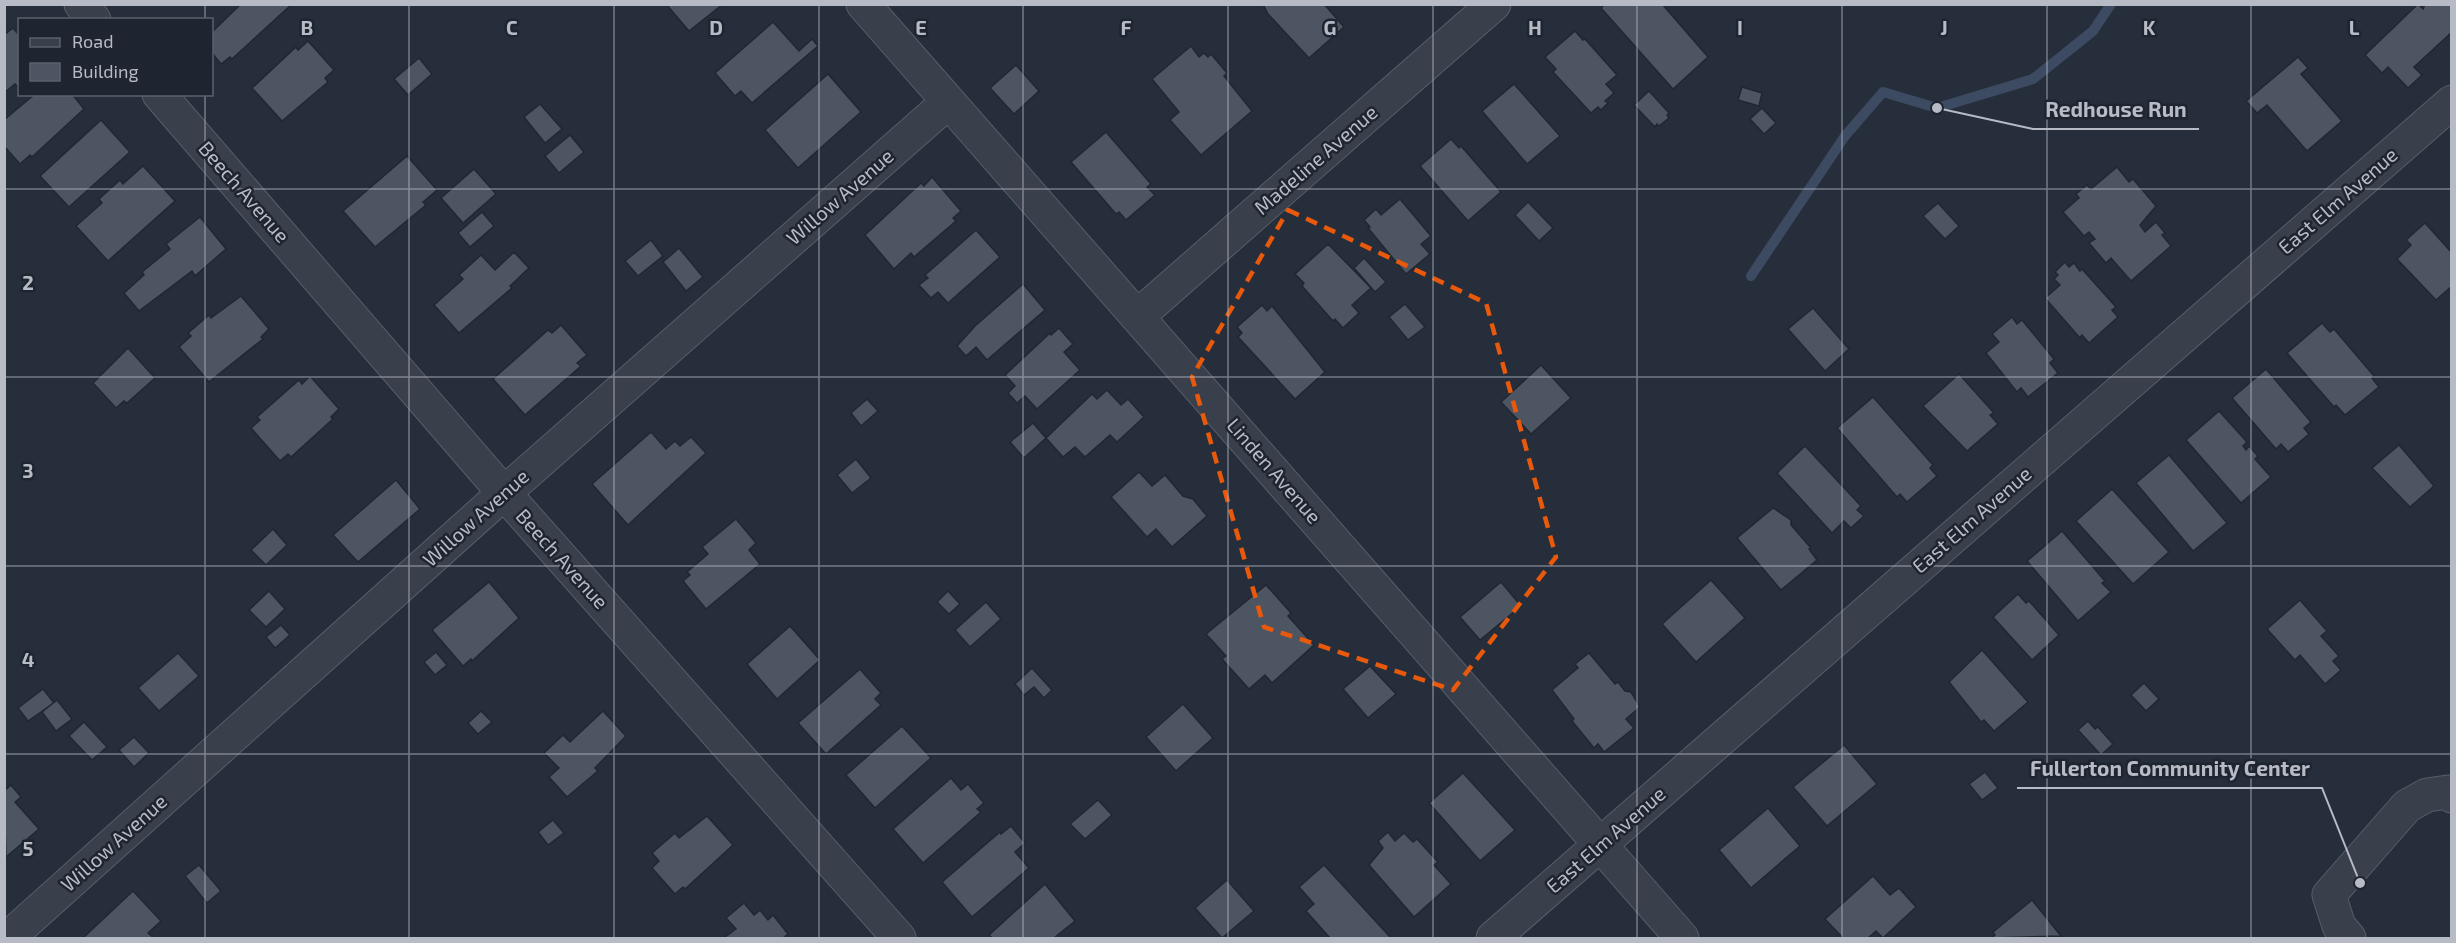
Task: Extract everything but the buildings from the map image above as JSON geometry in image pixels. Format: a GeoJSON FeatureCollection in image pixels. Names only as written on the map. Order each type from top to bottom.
{"type":"FeatureCollection","features":[{"type":"Feature","properties":{"kind":"street"},"geometry":{"type":"LineString","coordinates":[[81,4],[92,18]]}},
{"type":"Feature","properties":{"kind":"street","name":"Linden Avenue"},"geometry":{"type":"LineString","coordinates":[[863,4],[1682,939]]}},
{"type":"Feature","properties":{"kind":"street","name":"Madeline Avenue"},"geometry":{"type":"LineString","coordinates":[[1138,316],[1494,4]]}},
{"type":"Feature","properties":{"kind":"street","name":"Beech Avenue"},"geometry":{"type":"LineString","coordinates":[[161,96],[504,493],[899,939]]}},
{"type":"Feature","properties":{"kind":"street","name":"Willow Avenue"},"geometry":{"type":"LineString","coordinates":[[8,939],[504,493],[948,102]]}},
{"type":"Feature","properties":{"kind":"street","name":"East Elm Avenue"},"geometry":{"type":"LineString","coordinates":[[1493,939],[2451,102]]}},
{"type":"Feature","properties":{"kind":"street"},"geometry":{"type":"LineString","coordinates":[[2349,939],[2339,926],[2329,895],[2407,806],[2427,795],[2448,792],[2451,796]]}},
{"type":"Feature","properties":{"kind":"highlighted area"},"geometry":{"type":"Polygon","coordinates":[[[1288,210],[1486,303],[1556,557],[1453,690],[1264,627],[1192,377],[1288,210]]]}},
{"type":"Feature","properties":{"kind":"waterway"},"geometry":{"type":"LineString","coordinates":[[1751,276],[1845,136],[1883,92],[1937,108],[2033,79],[2093,31],[2111,4]]}},
{"type":"Feature","properties":{"kind":"place","name":"Redhouse Run"},"geometry":{"type":"Point","coordinates":[1937,108]}},
{"type":"Feature","properties":{"kind":"place","name":"Fullerton Community Center"},"geometry":{"type":"Point","coordinates":[2360,883]}}]}
